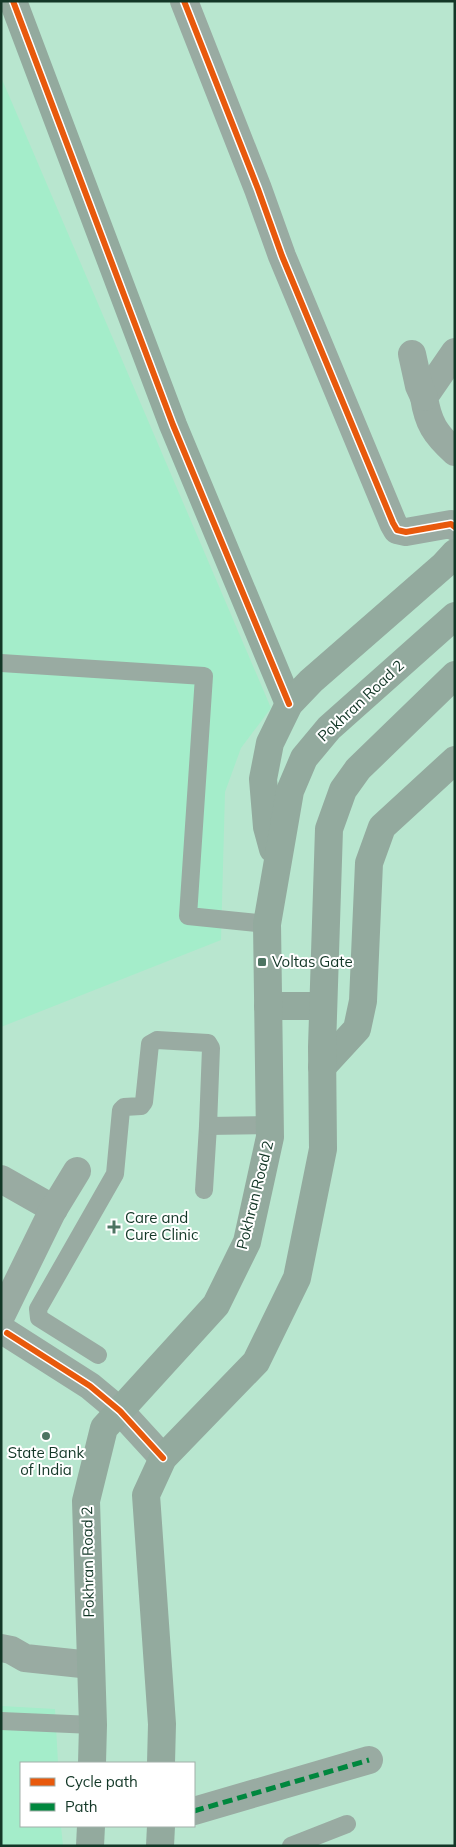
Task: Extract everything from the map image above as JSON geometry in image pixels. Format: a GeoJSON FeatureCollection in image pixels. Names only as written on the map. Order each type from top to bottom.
{"type":"FeatureCollection","features":[{"type":"Feature","properties":{"kind":"main road"},"geometry":{"type":"LineString","coordinates":[[13,1],[173,425],[288,704]]}},
{"type":"Feature","properties":{"kind":"main road"},"geometry":{"type":"LineString","coordinates":[[277,863],[267,827],[264,779],[270,743],[288,704],[311,681],[449,558]]}},
{"type":"Feature","properties":{"kind":"main road","name":"Pokhran Road 2"},"geometry":{"type":"LineString","coordinates":[[92,1762],[93,1725],[86,1501],[104,1428],[216,1305],[247,1242],[270,1137],[267,924],[290,791],[304,758],[329,728],[455,616]]}},
{"type":"Feature","properties":{"kind":"main road"},"geometry":{"type":"LineString","coordinates":[[161,1762],[162,1724],[146,1496],[163,1458],[256,1362],[297,1278],[323,1149],[322,1067],[328,829],[343,790],[358,769],[455,675]]}},
{"type":"Feature","properties":{"kind":"main road"},"geometry":{"type":"LineString","coordinates":[[322,1067],[357,1029],[363,1001],[370,863],[382,827],[455,760]]}},
{"type":"Feature","properties":{"kind":"main road"},"geometry":{"type":"LineString","coordinates":[[268,1006],[323,1006]]}},
{"type":"Feature","properties":{"kind":"main road"},"geometry":{"type":"LineString","coordinates":[[90,1846],[91,1827]]}},
{"type":"Feature","properties":{"kind":"main road"},"geometry":{"type":"LineString","coordinates":[[160,1846],[161,1827]]}},
{"type":"Feature","properties":{"kind":"street"},"geometry":{"type":"LineString","coordinates":[[184,1],[258,189],[282,256],[393,523],[397,530],[406,532],[451,524],[455,527]]}},
{"type":"Feature","properties":{"kind":"street"},"geometry":{"type":"LineString","coordinates":[[424,398],[455,352]]}},
{"type":"Feature","properties":{"kind":"street"},"geometry":{"type":"LineString","coordinates":[[412,354],[427,415],[440,438],[455,452]]}},
{"type":"Feature","properties":{"kind":"street"},"geometry":{"type":"LineString","coordinates":[[77,1171],[54,1209],[3,1325],[90,1386],[120,1411],[163,1458]]}},
{"type":"Feature","properties":{"kind":"street"},"geometry":{"type":"LineString","coordinates":[[1,1179],[54,1209]]}},
{"type":"Feature","properties":{"kind":"street"},"geometry":{"type":"LineString","coordinates":[[1,1648],[11,1650],[25,1658],[91,1665]]}},
{"type":"Feature","properties":{"kind":"street"},"geometry":{"type":"LineString","coordinates":[[195,1811],[369,1760]]}},
{"type":"Feature","properties":{"kind":"lane"},"geometry":{"type":"LineString","coordinates":[[1,663],[204,676],[188,916],[267,924]]}},
{"type":"Feature","properties":{"kind":"lane"},"geometry":{"type":"LineString","coordinates":[[98,1356],[39,1318],[38,1309],[115,1174],[121,1110],[124,1107],[141,1106],[144,1102],[150,1044],[157,1040],[208,1043],[211,1048],[204,1190]]}},
{"type":"Feature","properties":{"kind":"lane"},"geometry":{"type":"LineString","coordinates":[[208,1126],[270,1125]]}},
{"type":"Feature","properties":{"kind":"lane"},"geometry":{"type":"LineString","coordinates":[[1,1721],[93,1725]]}},
{"type":"Feature","properties":{"kind":"lane"},"geometry":{"type":"LineString","coordinates":[[291,1846],[347,1824]]}},
{"type":"Feature","properties":{"kind":"shaded area"},"geometry":{"type":"Polygon","coordinates":[[[1,77],[271,708],[241,748],[225,792],[221,940],[1,1027],[1,77]]]}},
{"type":"Feature","properties":{"kind":"shaded area"},"geometry":{"type":"Polygon","coordinates":[[[1,1706],[55,1709],[58,1762],[20,1762],[20,1827],[61,1827],[63,1846],[1,1846],[1,1706]]]}},
{"type":"Feature","properties":{"kind":"marked path"},"geometry":{"type":"LineString","coordinates":[[195,1811],[369,1760]]}},
{"type":"Feature","properties":{"kind":"cycle path"},"geometry":{"type":"LineString","coordinates":[[13,1],[173,425],[289,704]]}},
{"type":"Feature","properties":{"kind":"cycle path"},"geometry":{"type":"LineString","coordinates":[[184,1],[258,189],[282,256],[393,523],[397,530],[406,532],[451,524],[455,527]]}},
{"type":"Feature","properties":{"kind":"cycle path"},"geometry":{"type":"LineString","coordinates":[[7,1333],[90,1386],[120,1411],[163,1458]]}},
{"type":"Feature","properties":{"kind":"place","name":"Voltas Gate"},"geometry":{"type":"Point","coordinates":[262,962]}},
{"type":"Feature","properties":{"kind":"place","name":"Care and Cure Clinic"},"geometry":{"type":"Point","coordinates":[114,1227]}},
{"type":"Feature","properties":{"kind":"place","name":"State Bank of India"},"geometry":{"type":"Point","coordinates":[46,1436]}}]}
